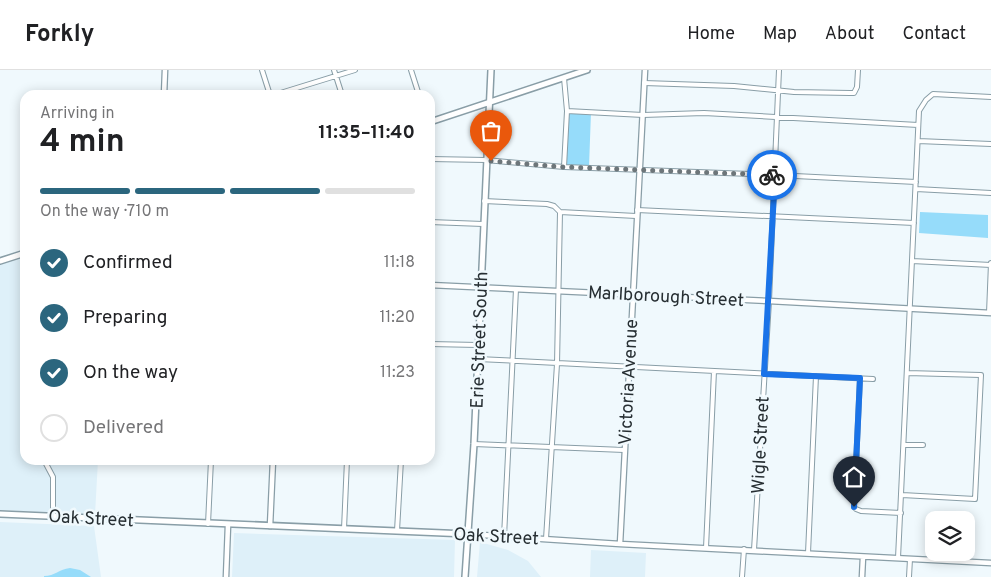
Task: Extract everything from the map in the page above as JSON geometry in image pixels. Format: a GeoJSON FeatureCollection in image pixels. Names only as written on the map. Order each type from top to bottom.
{"type":"FeatureCollection","features":[{"type":"Feature","properties":{"kind":"main road","name":"Erie Street South"},"geometry":{"type":"LineString","coordinates":[[465,577],[474,444],[488,102],[491,70]]}},
{"type":"Feature","properties":{"kind":"main road"},"geometry":{"type":"LineString","coordinates":[[435,120],[584,70]]}},
{"type":"Feature","properties":{"kind":"main road"},"geometry":{"type":"LineString","coordinates":[[0,261],[20,255]]}},
{"type":"Feature","properties":{"kind":"main road","name":"Oak Street"},"geometry":{"type":"LineString","coordinates":[[0,514],[467,534]]}},
{"type":"Feature","properties":{"kind":"street"},"geometry":{"type":"LineString","coordinates":[[164,90],[165,70]]}},
{"type":"Feature","properties":{"kind":"street"},"geometry":{"type":"LineString","coordinates":[[262,70],[268,90]]}},
{"type":"Feature","properties":{"kind":"street"},"geometry":{"type":"LineString","coordinates":[[334,70],[340,90]]}},
{"type":"Feature","properties":{"kind":"street"},"geometry":{"type":"LineString","coordinates":[[290,90],[355,70]]}},
{"type":"Feature","properties":{"kind":"street"},"geometry":{"type":"LineString","coordinates":[[411,70],[417,90]]}},
{"type":"Feature","properties":{"kind":"street","name":"Victoria Avenue"},"geometry":{"type":"LineString","coordinates":[[620,544],[645,70]]}},
{"type":"Feature","properties":{"kind":"street","name":"Wigle Street"},"geometry":{"type":"LineString","coordinates":[[754,550],[769,301],[778,70]]}},
{"type":"Feature","properties":{"kind":"street"},"geometry":{"type":"LineString","coordinates":[[644,83],[734,86],[794,92],[854,93],[857,87],[858,70]]}},
{"type":"Feature","properties":{"kind":"street"},"geometry":{"type":"LineString","coordinates":[[564,78],[567,110],[564,167]]}},
{"type":"Feature","properties":{"kind":"street"},"geometry":{"type":"LineString","coordinates":[[898,558],[918,111],[933,94],[991,97]]}},
{"type":"Feature","properties":{"kind":"street"},"geometry":{"type":"LineString","coordinates":[[567,110],[643,114],[704,113],[918,125]]}},
{"type":"Feature","properties":{"kind":"street"},"geometry":{"type":"LineString","coordinates":[[918,141],[991,144]]}},
{"type":"Feature","properties":{"kind":"street"},"geometry":{"type":"LineString","coordinates":[[435,159],[486,160],[564,167],[916,182]]}},
{"type":"Feature","properties":{"kind":"street"},"geometry":{"type":"LineString","coordinates":[[916,189],[991,193]]}},
{"type":"Feature","properties":{"kind":"street"},"geometry":{"type":"LineString","coordinates":[[484,201],[554,206],[560,212],[636,216]]}},
{"type":"Feature","properties":{"kind":"street"},"geometry":{"type":"LineString","coordinates":[[637,210],[914,223]]}},
{"type":"Feature","properties":{"kind":"street"},"geometry":{"type":"LineString","coordinates":[[546,539],[557,364],[560,212]]}},
{"type":"Feature","properties":{"kind":"street"},"geometry":{"type":"LineString","coordinates":[[435,222],[483,224]]}},
{"type":"Feature","properties":{"kind":"street"},"geometry":{"type":"LineString","coordinates":[[912,261],[991,264],[990,313]]}},
{"type":"Feature","properties":{"kind":"street","name":"Marlborough Street"},"geometry":{"type":"LineString","coordinates":[[435,285],[990,313]]}},
{"type":"Feature","properties":{"kind":"street"},"geometry":{"type":"LineString","coordinates":[[504,537],[516,289]]}},
{"type":"Feature","properties":{"kind":"street"},"geometry":{"type":"LineString","coordinates":[[435,344],[478,345]]}},
{"type":"Feature","properties":{"kind":"street"},"geometry":{"type":"LineString","coordinates":[[478,359],[872,379]]}},
{"type":"Feature","properties":{"kind":"street"},"geometry":{"type":"LineString","coordinates":[[706,548],[714,371]]}},
{"type":"Feature","properties":{"kind":"street"},"geometry":{"type":"LineString","coordinates":[[902,495],[975,499],[981,375],[907,373]]}},
{"type":"Feature","properties":{"kind":"street"},"geometry":{"type":"LineString","coordinates":[[808,553],[816,376]]}},
{"type":"Feature","properties":{"kind":"street"},"geometry":{"type":"LineString","coordinates":[[860,378],[854,507],[861,511],[901,513]]}},
{"type":"Feature","properties":{"kind":"street"},"geometry":{"type":"LineString","coordinates":[[474,444],[624,450]]}},
{"type":"Feature","properties":{"kind":"street"},"geometry":{"type":"LineString","coordinates":[[904,445],[923,446]]}},
{"type":"Feature","properties":{"kind":"street"},"geometry":{"type":"LineString","coordinates":[[47,465],[53,477],[53,516]]}},
{"type":"Feature","properties":{"kind":"street"},"geometry":{"type":"LineString","coordinates":[[208,524],[210,465]]}},
{"type":"Feature","properties":{"kind":"street"},"geometry":{"type":"LineString","coordinates":[[270,526],[273,465]]}},
{"type":"Feature","properties":{"kind":"street"},"geometry":{"type":"LineString","coordinates":[[344,529],[347,465]]}},
{"type":"Feature","properties":{"kind":"street"},"geometry":{"type":"LineString","coordinates":[[397,531],[401,465]]}},
{"type":"Feature","properties":{"kind":"street"},"geometry":{"type":"LineString","coordinates":[[226,577],[228,525]]}},
{"type":"Feature","properties":{"kind":"street","name":"Oak Street"},"geometry":{"type":"LineString","coordinates":[[467,534],[620,544],[991,563]]}},
{"type":"Feature","properties":{"kind":"street"},"geometry":{"type":"LineString","coordinates":[[742,577],[744,549]]}},
{"type":"Feature","properties":{"kind":"street"},"geometry":{"type":"LineString","coordinates":[[862,577],[863,557]]}},
{"type":"Feature","properties":{"kind":"street"},"geometry":{"type":"LineString","coordinates":[[909,577],[910,559]]}},
{"type":"Feature","properties":{"kind":"shaded area"},"geometry":{"type":"Polygon","coordinates":[[[567,111],[591,112],[589,167],[564,167],[567,111]]]}},
{"type":"Feature","properties":{"kind":"shaded area"},"geometry":{"type":"Polygon","coordinates":[[[920,212],[988,215],[988,238],[919,233],[920,212]]]}},
{"type":"Feature","properties":{"kind":"shaded area"},"geometry":{"type":"Polygon","coordinates":[[[20,258],[20,465],[98,465],[95,515],[0,510],[0,264],[20,258]]]}},
{"type":"Feature","properties":{"kind":"shaded area"},"geometry":{"type":"Polygon","coordinates":[[[0,522],[94,526],[101,577],[0,577],[0,522]]]}},
{"type":"Feature","properties":{"kind":"shaded area"},"geometry":{"type":"Polygon","coordinates":[[[234,533],[455,540],[454,577],[232,577],[234,533]]]}},
{"type":"Feature","properties":{"kind":"shaded area"},"geometry":{"type":"Polygon","coordinates":[[[480,542],[508,550],[528,561],[541,577],[477,577],[480,542]]]}},
{"type":"Feature","properties":{"kind":"shaded area"},"geometry":{"type":"Polygon","coordinates":[[[591,550],[646,553],[645,577],[590,577],[591,550]]]}},
{"type":"Feature","properties":{"kind":"shaded area"},"geometry":{"type":"Polygon","coordinates":[[[70,568],[80,570],[91,577],[44,577],[44,576],[70,568]]]}},
{"type":"Feature","properties":{"kind":"way so far"},"geometry":{"type":"LineString","coordinates":[[491,161],[564,167],[772,175]]}},
{"type":"Feature","properties":{"kind":"route"},"geometry":{"type":"LineString","coordinates":[[772,175],[775,175],[764,374],[860,378],[854,507]]}}]}
